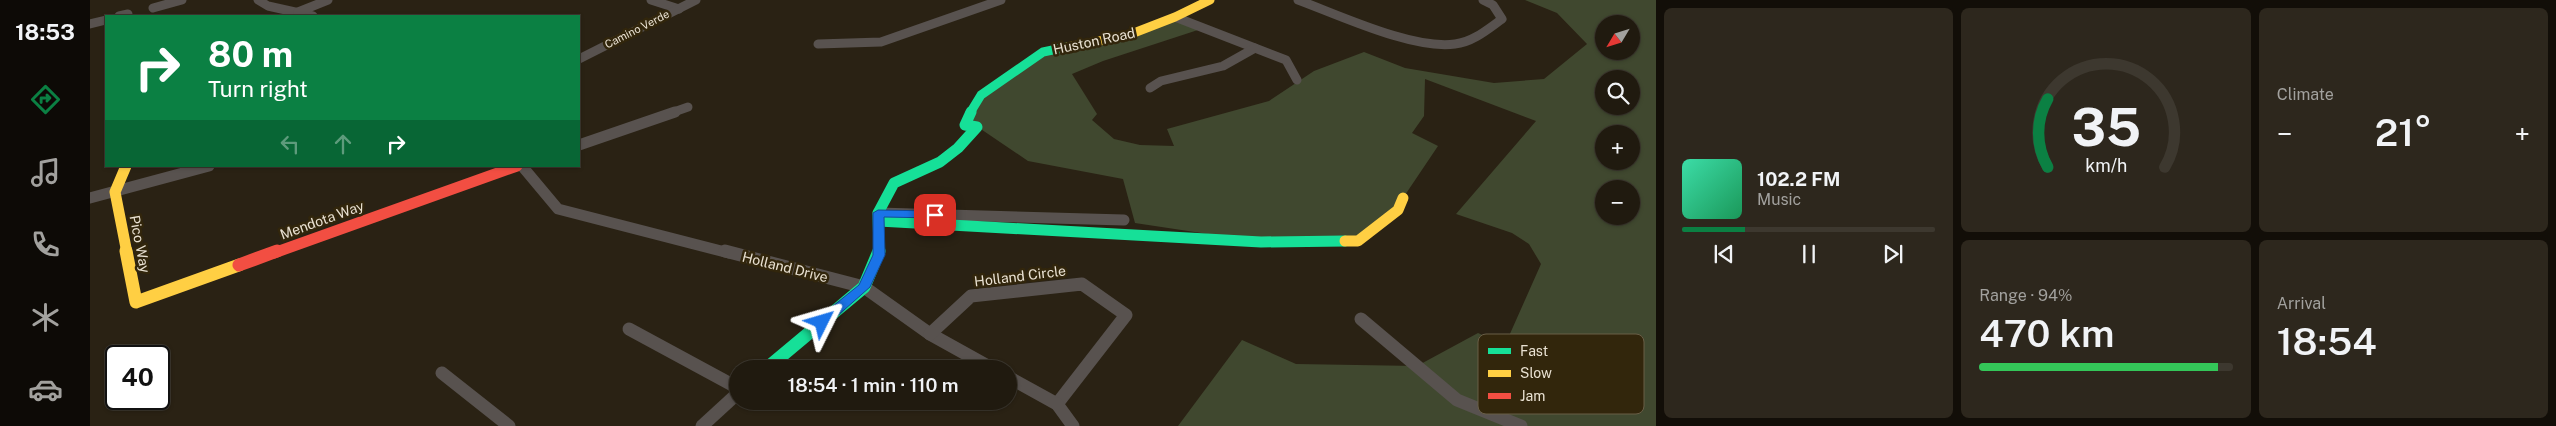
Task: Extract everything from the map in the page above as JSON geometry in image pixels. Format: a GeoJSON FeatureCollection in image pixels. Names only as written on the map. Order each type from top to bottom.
{"type":"FeatureCollection","features":[{"type":"Feature","properties":{"kind":"street"},"geometry":{"type":"LineString","coordinates":[[152,8],[182,0]]}},
{"type":"Feature","properties":{"kind":"street"},"geometry":{"type":"LineString","coordinates":[[258,0],[268,6],[309,15]]}},
{"type":"Feature","properties":{"kind":"street"},"geometry":{"type":"LineString","coordinates":[[298,12],[328,0]]}},
{"type":"Feature","properties":{"kind":"street"},"geometry":{"type":"LineString","coordinates":[[651,0],[679,8]]}},
{"type":"Feature","properties":{"kind":"street","name":"Camino Verde"},"geometry":{"type":"LineString","coordinates":[[580,58],[696,0]]}},
{"type":"Feature","properties":{"kind":"street"},"geometry":{"type":"LineString","coordinates":[[818,44],[881,42],[1001,0]]}},
{"type":"Feature","properties":{"kind":"street","name":"Huston Road"},"geometry":{"type":"LineString","coordinates":[[777,360],[864,287],[879,255],[879,217],[894,183],[934,167],[962,146],[977,127],[965,125],[966,119],[981,95],[1043,52],[1126,36],[1175,17],[1210,0]]}},
{"type":"Feature","properties":{"kind":"street"},"geometry":{"type":"LineString","coordinates":[[1298,0],[1423,42],[1455,44],[1479,35],[1502,19],[1493,5],[1483,0]]}},
{"type":"Feature","properties":{"kind":"street"},"geometry":{"type":"LineString","coordinates":[[124,15],[128,14]]}},
{"type":"Feature","properties":{"kind":"street"},"geometry":{"type":"LineString","coordinates":[[1175,17],[1286,60],[1297,80]]}},
{"type":"Feature","properties":{"kind":"street"},"geometry":{"type":"LineString","coordinates":[[90,24],[105,20]]}},
{"type":"Feature","properties":{"kind":"street"},"geometry":{"type":"LineString","coordinates":[[1150,88],[1161,80],[1223,66],[1255,48]]}},
{"type":"Feature","properties":{"kind":"street"},"geometry":{"type":"LineString","coordinates":[[580,145],[688,107]]}},
{"type":"Feature","properties":{"kind":"street"},"geometry":{"type":"LineString","coordinates":[[115,192],[126,167]]}},
{"type":"Feature","properties":{"kind":"street"},"geometry":{"type":"LineString","coordinates":[[90,198],[205,167]]}},
{"type":"Feature","properties":{"kind":"street","name":"Mendota Way"},"geometry":{"type":"LineString","coordinates":[[136,302],[515,167]]}},
{"type":"Feature","properties":{"kind":"street","name":"Holland Drive"},"geometry":{"type":"LineString","coordinates":[[523,167],[558,209],[864,287],[930,334],[977,360]]}},
{"type":"Feature","properties":{"kind":"street","name":"Pico Way"},"geometry":{"type":"LineString","coordinates":[[115,192],[136,302]]}},
{"type":"Feature","properties":{"kind":"street"},"geometry":{"type":"LineString","coordinates":[[879,217],[1261,242],[1358,241],[1398,210],[1403,198]]}},
{"type":"Feature","properties":{"kind":"street"},"geometry":{"type":"LineString","coordinates":[[879,217],[1124,220]]}},
{"type":"Feature","properties":{"kind":"street","name":"Holland Circle"},"geometry":{"type":"LineString","coordinates":[[930,334],[971,296],[1082,284],[1126,315],[1057,404]]}},
{"type":"Feature","properties":{"kind":"street"},"geometry":{"type":"LineString","coordinates":[[1361,319],[1457,400],[1478,409]]}},
{"type":"Feature","properties":{"kind":"street"},"geometry":{"type":"LineString","coordinates":[[629,329],[729,383]]}},
{"type":"Feature","properties":{"kind":"street"},"geometry":{"type":"LineString","coordinates":[[442,374],[509,426]]}},
{"type":"Feature","properties":{"kind":"street"},"geometry":{"type":"LineString","coordinates":[[1017,382],[1057,404],[1074,426]]}},
{"type":"Feature","properties":{"kind":"street"},"geometry":{"type":"LineString","coordinates":[[702,426],[729,401]]}},
{"type":"Feature","properties":{"kind":"street"},"geometry":{"type":"LineString","coordinates":[[1491,414],[1521,426]]}},
{"type":"Feature","properties":{"kind":"green space"},"geometry":{"type":"Polygon","coordinates":[[[1525,0],[1656,0],[1656,426],[1178,426],[1242,340],[1296,364],[1417,366],[1478,333],[1480,334],[1478,334],[1478,414],[1644,414],[1644,334],[1510,334],[1541,264],[1529,244],[1512,233],[1456,214],[1536,121],[1425,79],[1424,116],[1412,133],[1438,146],[1403,198],[1358,241],[1261,242],[1135,223],[1123,179],[1028,161],[966,119],[981,95],[1043,52],[1126,36],[1175,17],[1204,28],[1103,61],[1072,74],[1097,114],[1092,120],[1114,139],[1140,145],[1174,146],[1167,129],[1269,101],[1314,71],[1364,52],[1405,68],[1494,83],[1544,79],[1587,44],[1557,13],[1525,0]]]}},
{"type":"Feature","properties":{"kind":"traffic: fast"},"geometry":{"type":"LineString","coordinates":[[777,360],[864,287],[879,255],[878,213],[894,183],[940,162],[958,148],[977,127],[965,125],[966,119],[981,95],[1043,52],[1067,47]]}},
{"type":"Feature","properties":{"kind":"traffic: fast"},"geometry":{"type":"LineString","coordinates":[[879,221],[1261,242],[1345,241]]}},
{"type":"Feature","properties":{"kind":"traffic: slow"},"geometry":{"type":"LineString","coordinates":[[1067,47],[1126,36],[1175,17],[1210,0]]}},
{"type":"Feature","properties":{"kind":"traffic: slow"},"geometry":{"type":"LineString","coordinates":[[126,167],[115,192],[136,302],[239,265]]}},
{"type":"Feature","properties":{"kind":"traffic: slow"},"geometry":{"type":"LineString","coordinates":[[1345,241],[1358,241],[1398,210],[1403,198]]}},
{"type":"Feature","properties":{"kind":"traffic: jam"},"geometry":{"type":"LineString","coordinates":[[239,265],[514,167]]}},
{"type":"Feature","properties":{"kind":"route"},"geometry":{"type":"LineString","coordinates":[[822,322],[864,287],[879,255],[878,213],[935,215]]}}]}
